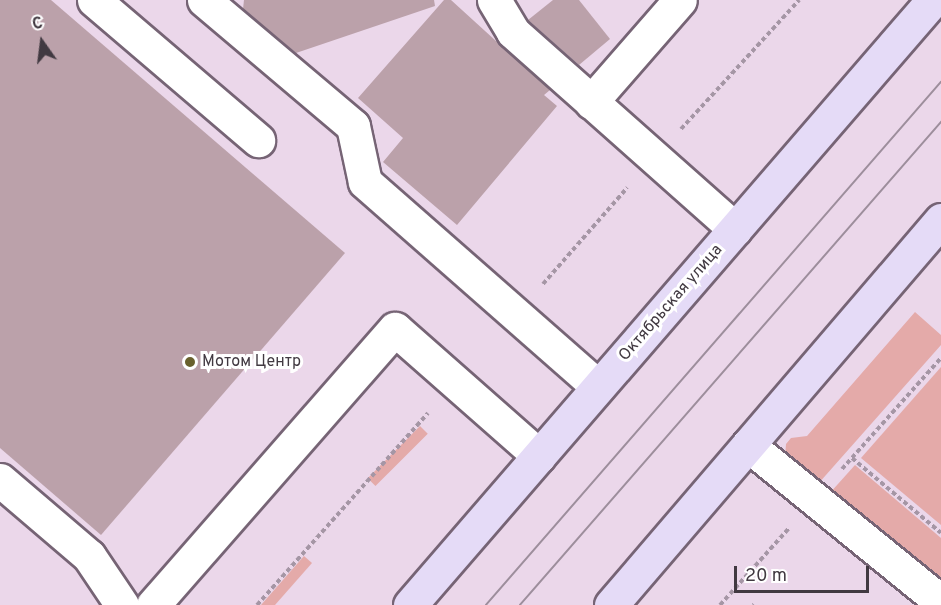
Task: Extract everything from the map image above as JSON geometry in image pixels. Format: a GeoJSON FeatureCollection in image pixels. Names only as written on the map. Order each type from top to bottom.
{"type":"FeatureCollection","features":[{"type":"Feature","properties":{"kind":"main road","name":"Октябрьская улица"},"geometry":{"type":"LineString","coordinates":[[410,605],[933,0]]}},
{"type":"Feature","properties":{"kind":"main road"},"geometry":{"type":"LineString","coordinates":[[611,605],[941,220]]}},
{"type":"Feature","properties":{"kind":"lane"},"geometry":{"type":"LineString","coordinates":[[94,0],[258,140]]}},
{"type":"Feature","properties":{"kind":"lane"},"geometry":{"type":"LineString","coordinates":[[204,0],[353,126],[365,182],[598,387]]}},
{"type":"Feature","properties":{"kind":"lane"},"geometry":{"type":"LineString","coordinates":[[477,0],[735,229]]}},
{"type":"Feature","properties":{"kind":"lane"},"geometry":{"type":"LineString","coordinates":[[494,0],[513,32]]}},
{"type":"Feature","properties":{"kind":"lane"},"geometry":{"type":"LineString","coordinates":[[591,102],[680,0]]}},
{"type":"Feature","properties":{"kind":"lane"},"geometry":{"type":"LineString","coordinates":[[153,605],[395,329],[539,456]]}},
{"type":"Feature","properties":{"kind":"lane"},"geometry":{"type":"LineString","coordinates":[[748,445],[941,602]]}},
{"type":"Feature","properties":{"kind":"lane"},"geometry":{"type":"LineString","coordinates":[[0,480],[89,556],[122,605]]}},
{"type":"Feature","properties":{"kind":"path"},"geometry":{"type":"LineString","coordinates":[[720,605],[941,358]]}},
{"type":"Feature","properties":{"kind":"path"},"geometry":{"type":"LineString","coordinates":[[852,458],[941,532]]}},
{"type":"Feature","properties":{"kind":"shaded area"},"geometry":{"type":"Polygon","coordinates":[[[915,312],[941,335],[941,345],[818,484],[785,457],[786,444],[791,438],[807,436],[915,312]]]}},
{"type":"Feature","properties":{"kind":"shaded area"},"geometry":{"type":"Polygon","coordinates":[[[941,367],[941,525],[861,458],[941,367]]]}},
{"type":"Feature","properties":{"kind":"shaded area"},"geometry":{"type":"Polygon","coordinates":[[[420,426],[428,434],[375,486],[368,478],[420,426]]]}},
{"type":"Feature","properties":{"kind":"shaded area"},"geometry":{"type":"Polygon","coordinates":[[[855,465],[941,538],[941,587],[829,494],[855,465]]]}},
{"type":"Feature","properties":{"kind":"shaded area"},"geometry":{"type":"Polygon","coordinates":[[[304,556],[312,563],[275,605],[261,605],[304,556]]]}},
{"type":"Feature","properties":{"kind":"building"},"geometry":{"type":"Polygon","coordinates":[[[0,0],[51,0],[345,253],[101,535],[0,448],[0,0]]]}},
{"type":"Feature","properties":{"kind":"building"},"geometry":{"type":"Polygon","coordinates":[[[244,0],[434,0],[435,6],[296,53],[243,9],[244,0]]]}},
{"type":"Feature","properties":{"kind":"building"},"geometry":{"type":"Polygon","coordinates":[[[444,0],[451,0],[550,90],[544,95],[557,106],[457,225],[383,162],[403,138],[358,98],[444,0]]]}},
{"type":"Feature","properties":{"kind":"building"},"geometry":{"type":"Polygon","coordinates":[[[553,0],[579,0],[610,39],[579,65],[528,20],[553,0]]]}},
{"type":"Feature","properties":{"kind":"tram line"},"geometry":{"type":"LineString","coordinates":[[486,605],[941,82]]}},
{"type":"Feature","properties":{"kind":"tram line"},"geometry":{"type":"LineString","coordinates":[[520,605],[941,122]]}},
{"type":"Feature","properties":{"kind":"place","name":"Мотом Центр"},"geometry":{"type":"Point","coordinates":[190,362]}}]}
